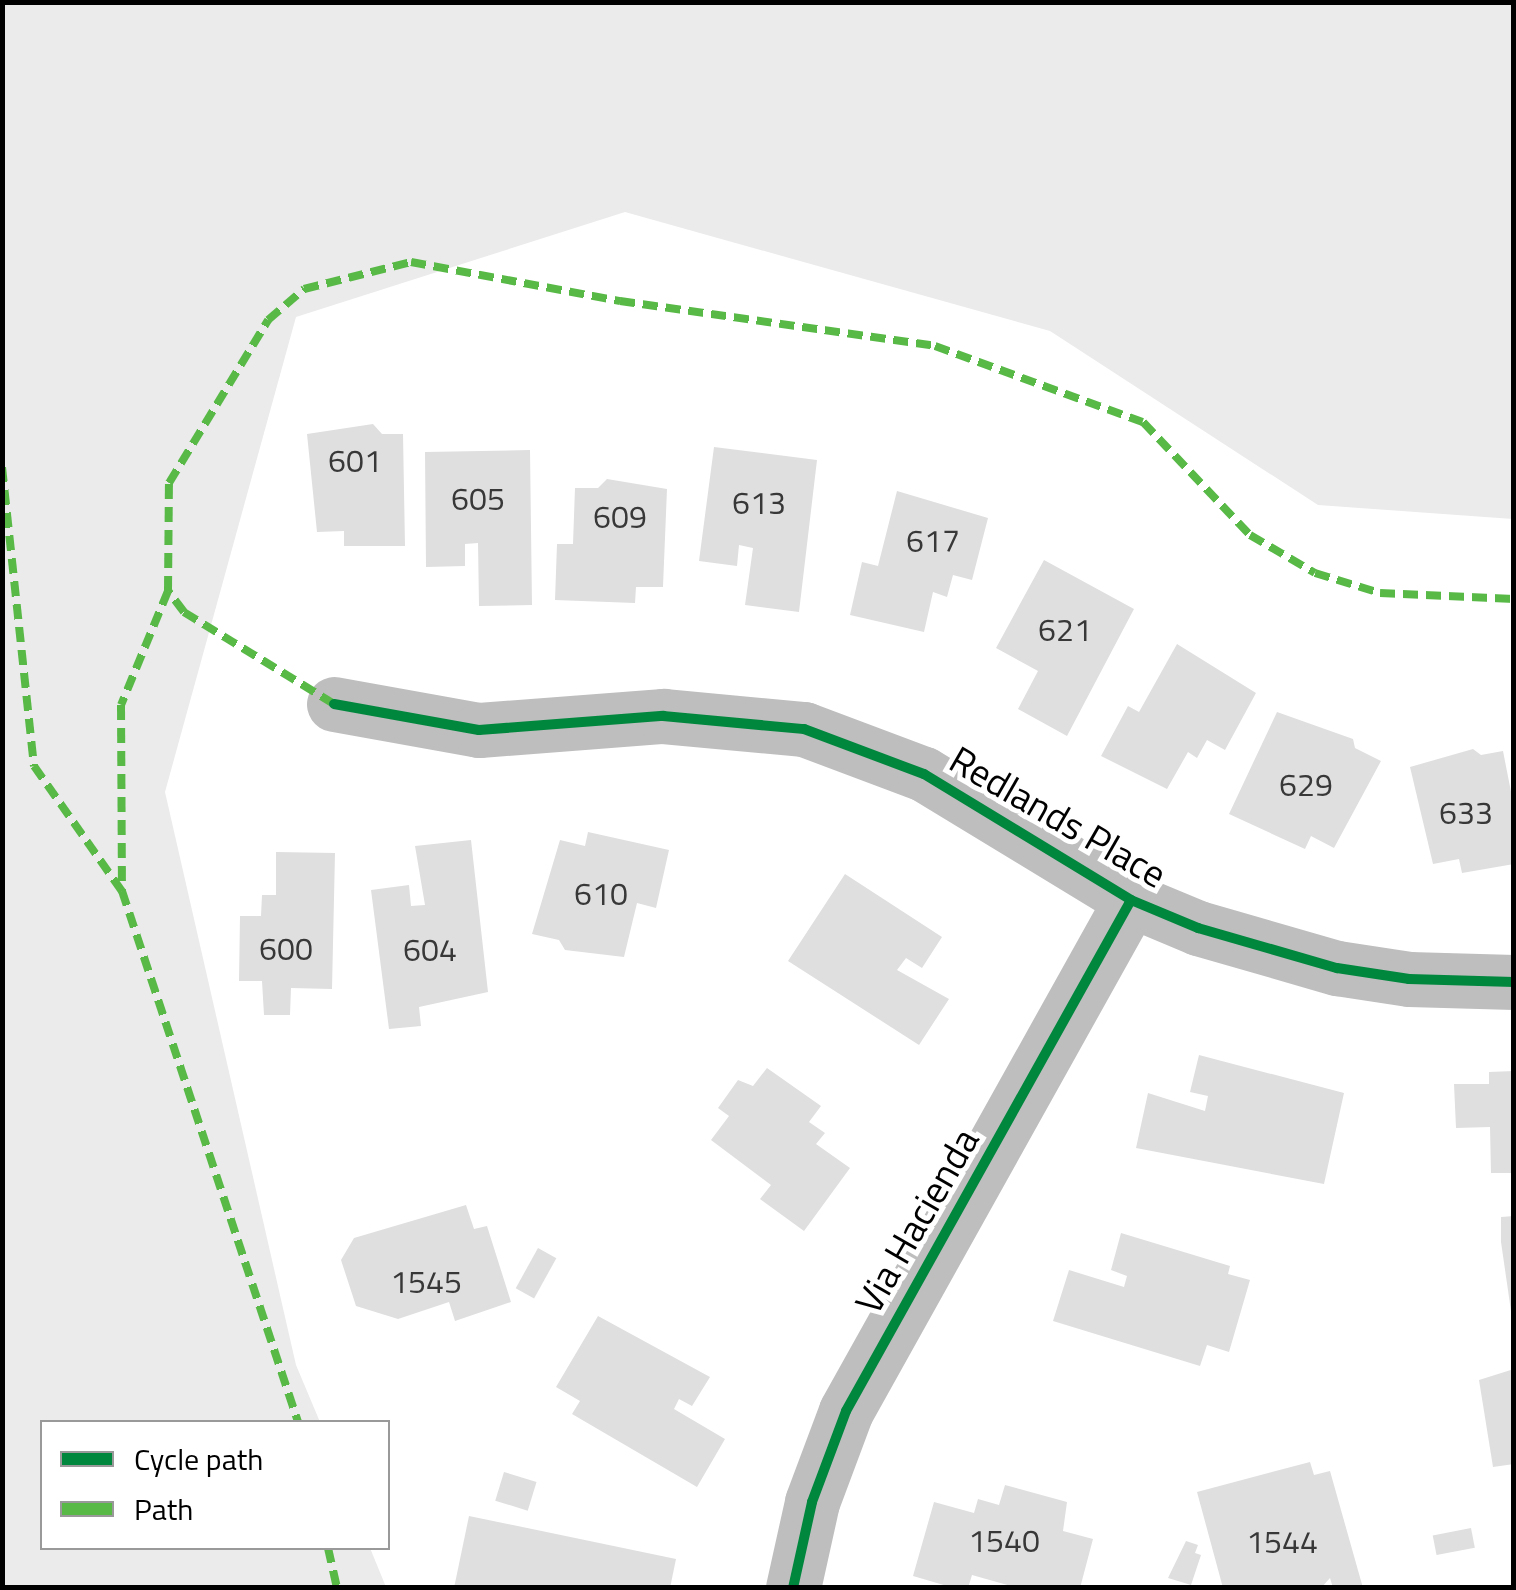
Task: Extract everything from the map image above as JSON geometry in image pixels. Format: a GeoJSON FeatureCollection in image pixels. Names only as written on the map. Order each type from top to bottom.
{"type":"FeatureCollection","features":[{"type":"Feature","properties":{"kind":"street","name":"Redlands Place"},"geometry":{"type":"LineString","coordinates":[[334,704],[479,730],[663,716],[804,729],[924,774],[1131,900],[1198,928],[1337,968],[1408,979],[1514,982]]}},
{"type":"Feature","properties":{"kind":"street","name":"Via Hacienda"},"geometry":{"type":"LineString","coordinates":[[793,1588],[812,1502],[846,1411],[1131,900]]}},
{"type":"Feature","properties":{"kind":"shaded area"},"geometry":{"type":"Polygon","coordinates":[[[3,2],[1513,3],[1513,519],[1318,505],[1050,331],[625,212],[296,317],[165,792],[296,1365],[319,1420],[40,1420],[40,1550],[371,1550],[386,1587],[3,1587],[3,2]]]}},
{"type":"Feature","properties":{"kind":"building"},"geometry":{"type":"Polygon","coordinates":[[[373,424],[382,434],[403,434],[405,546],[344,546],[344,531],[317,532],[307,434],[373,424]]]}},
{"type":"Feature","properties":{"kind":"building"},"geometry":{"type":"Polygon","coordinates":[[[714,447],[817,460],[799,612],[745,605],[753,548],[739,545],[737,566],[699,561],[714,447]]]}},
{"type":"Feature","properties":{"kind":"building"},"geometry":{"type":"Polygon","coordinates":[[[530,450],[532,605],[479,606],[478,543],[465,544],[465,566],[426,567],[425,452],[530,450]]]}},
{"type":"Feature","properties":{"kind":"building"},"geometry":{"type":"Polygon","coordinates":[[[607,479],[667,489],[663,587],[636,587],[635,603],[555,600],[557,544],[573,544],[575,488],[598,488],[607,479]]]}},
{"type":"Feature","properties":{"kind":"building"},"geometry":{"type":"Polygon","coordinates":[[[897,491],[988,518],[972,580],[953,575],[947,597],[933,592],[924,632],[850,615],[862,562],[878,566],[897,491]]]}},
{"type":"Feature","properties":{"kind":"building"},"geometry":{"type":"Polygon","coordinates":[[[1044,560],[1134,609],[1067,736],[1018,709],[1038,671],[996,648],[1044,560]]]}},
{"type":"Feature","properties":{"kind":"building"},"geometry":{"type":"Polygon","coordinates":[[[1177,644],[1256,693],[1225,750],[1207,740],[1197,758],[1188,752],[1167,789],[1101,756],[1128,706],[1139,712],[1177,644]]]}},
{"type":"Feature","properties":{"kind":"building"},"geometry":{"type":"Polygon","coordinates":[[[1277,712],[1353,739],[1355,748],[1381,761],[1334,848],[1311,836],[1305,849],[1229,814],[1277,712]]]}},
{"type":"Feature","properties":{"kind":"building"},"geometry":{"type":"Polygon","coordinates":[[[1473,749],[1481,755],[1503,751],[1514,807],[1514,864],[1462,873],[1459,859],[1433,864],[1410,767],[1473,749]]]}},
{"type":"Feature","properties":{"kind":"building"},"geometry":{"type":"Polygon","coordinates":[[[588,832],[669,850],[656,908],[637,903],[624,957],[565,950],[559,940],[532,934],[560,840],[585,846],[588,832]]]}},
{"type":"Feature","properties":{"kind":"building"},"geometry":{"type":"Polygon","coordinates":[[[471,840],[488,992],[419,1007],[421,1026],[389,1029],[371,890],[409,885],[411,906],[425,905],[415,846],[471,840]]]}},
{"type":"Feature","properties":{"kind":"building"},"geometry":{"type":"Polygon","coordinates":[[[276,852],[335,853],[332,989],[291,988],[290,1015],[264,1015],[262,981],[239,981],[240,916],[261,916],[262,895],[276,895],[276,852]]]}},
{"type":"Feature","properties":{"kind":"building"},"geometry":{"type":"Polygon","coordinates":[[[845,874],[942,937],[922,968],[906,958],[897,970],[949,999],[919,1045],[788,961],[845,874]]]}},
{"type":"Feature","properties":{"kind":"building"},"geometry":{"type":"Polygon","coordinates":[[[1199,1055],[1344,1093],[1324,1184],[1136,1148],[1148,1093],[1205,1111],[1208,1096],[1190,1092],[1199,1055]]]}},
{"type":"Feature","properties":{"kind":"building"},"geometry":{"type":"Polygon","coordinates":[[[767,1068],[821,1106],[809,1122],[825,1133],[816,1144],[850,1168],[804,1231],[760,1199],[771,1185],[711,1140],[729,1116],[718,1108],[738,1080],[753,1086],[767,1068]]]}},
{"type":"Feature","properties":{"kind":"building"},"geometry":{"type":"Polygon","coordinates":[[[1514,1071],[1514,1173],[1491,1173],[1490,1127],[1456,1128],[1454,1084],[1489,1084],[1489,1072],[1514,1071]]]}},
{"type":"Feature","properties":{"kind":"building"},"geometry":{"type":"Polygon","coordinates":[[[466,1205],[474,1229],[487,1226],[511,1302],[455,1321],[449,1302],[398,1319],[356,1306],[341,1260],[354,1238],[466,1205]]]}},
{"type":"Feature","properties":{"kind":"building"},"geometry":{"type":"Polygon","coordinates":[[[1514,1216],[1514,1311],[1511,1311],[1501,1217],[1514,1216]]]}},
{"type":"Feature","properties":{"kind":"building"},"geometry":{"type":"Polygon","coordinates":[[[1121,1233],[1230,1266],[1228,1274],[1250,1280],[1229,1352],[1207,1345],[1200,1366],[1053,1321],[1069,1270],[1124,1287],[1127,1276],[1111,1270],[1121,1233]]]}},
{"type":"Feature","properties":{"kind":"building"},"geometry":{"type":"Polygon","coordinates":[[[538,1248],[556,1258],[534,1298],[516,1288],[538,1248]]]}},
{"type":"Feature","properties":{"kind":"building"},"geometry":{"type":"Polygon","coordinates":[[[598,1316],[710,1377],[692,1406],[679,1399],[674,1409],[725,1439],[697,1487],[572,1414],[580,1401],[556,1387],[598,1316]]]}},
{"type":"Feature","properties":{"kind":"building"},"geometry":{"type":"Polygon","coordinates":[[[1514,1369],[1514,1464],[1493,1467],[1479,1380],[1514,1369]]]}},
{"type":"Feature","properties":{"kind":"building"},"geometry":{"type":"Polygon","coordinates":[[[1310,1462],[1314,1475],[1330,1471],[1363,1588],[1333,1588],[1330,1578],[1321,1588],[1223,1588],[1197,1492],[1310,1462]]]}},
{"type":"Feature","properties":{"kind":"building"},"geometry":{"type":"Polygon","coordinates":[[[504,1472],[537,1482],[528,1511],[495,1501],[504,1472]]]}},
{"type":"Feature","properties":{"kind":"building"},"geometry":{"type":"Polygon","coordinates":[[[1005,1485],[1067,1502],[1063,1531],[1093,1539],[1080,1588],[1018,1588],[972,1575],[968,1588],[954,1588],[913,1576],[934,1502],[974,1513],[978,1499],[999,1505],[1005,1485]]]}},
{"type":"Feature","properties":{"kind":"building"},"geometry":{"type":"Polygon","coordinates":[[[469,1516],[676,1559],[670,1588],[454,1588],[469,1516]]]}},
{"type":"Feature","properties":{"kind":"building"},"geometry":{"type":"Polygon","coordinates":[[[1471,1528],[1475,1548],[1437,1555],[1433,1535],[1471,1528]]]}},
{"type":"Feature","properties":{"kind":"building"},"geometry":{"type":"Polygon","coordinates":[[[1186,1541],[1198,1545],[1195,1553],[1201,1555],[1191,1585],[1168,1578],[1186,1541]]]}},
{"type":"Feature","properties":{"kind":"marked path"},"geometry":{"type":"LineString","coordinates":[[334,704],[184,612],[168,591],[169,483],[268,320],[304,289],[411,262],[620,301],[935,346],[1143,422],[1250,535],[1315,573],[1380,593],[1514,599]]}},
{"type":"Feature","properties":{"kind":"marked path"},"geometry":{"type":"LineString","coordinates":[[2,467],[34,766],[122,891]]}},
{"type":"Feature","properties":{"kind":"marked path"},"geometry":{"type":"LineString","coordinates":[[168,591],[121,705],[122,891],[297,1420]]}},
{"type":"Feature","properties":{"kind":"marked path"},"geometry":{"type":"LineString","coordinates":[[328,1550],[337,1588]]}},
{"type":"Feature","properties":{"kind":"cycle path"},"geometry":{"type":"LineString","coordinates":[[334,704],[479,730],[663,716],[804,729],[924,774],[1131,900],[1198,928],[1337,968],[1409,979],[1514,982]]}},
{"type":"Feature","properties":{"kind":"cycle path"},"geometry":{"type":"LineString","coordinates":[[793,1588],[812,1502],[846,1411],[1131,900]]}}]}
